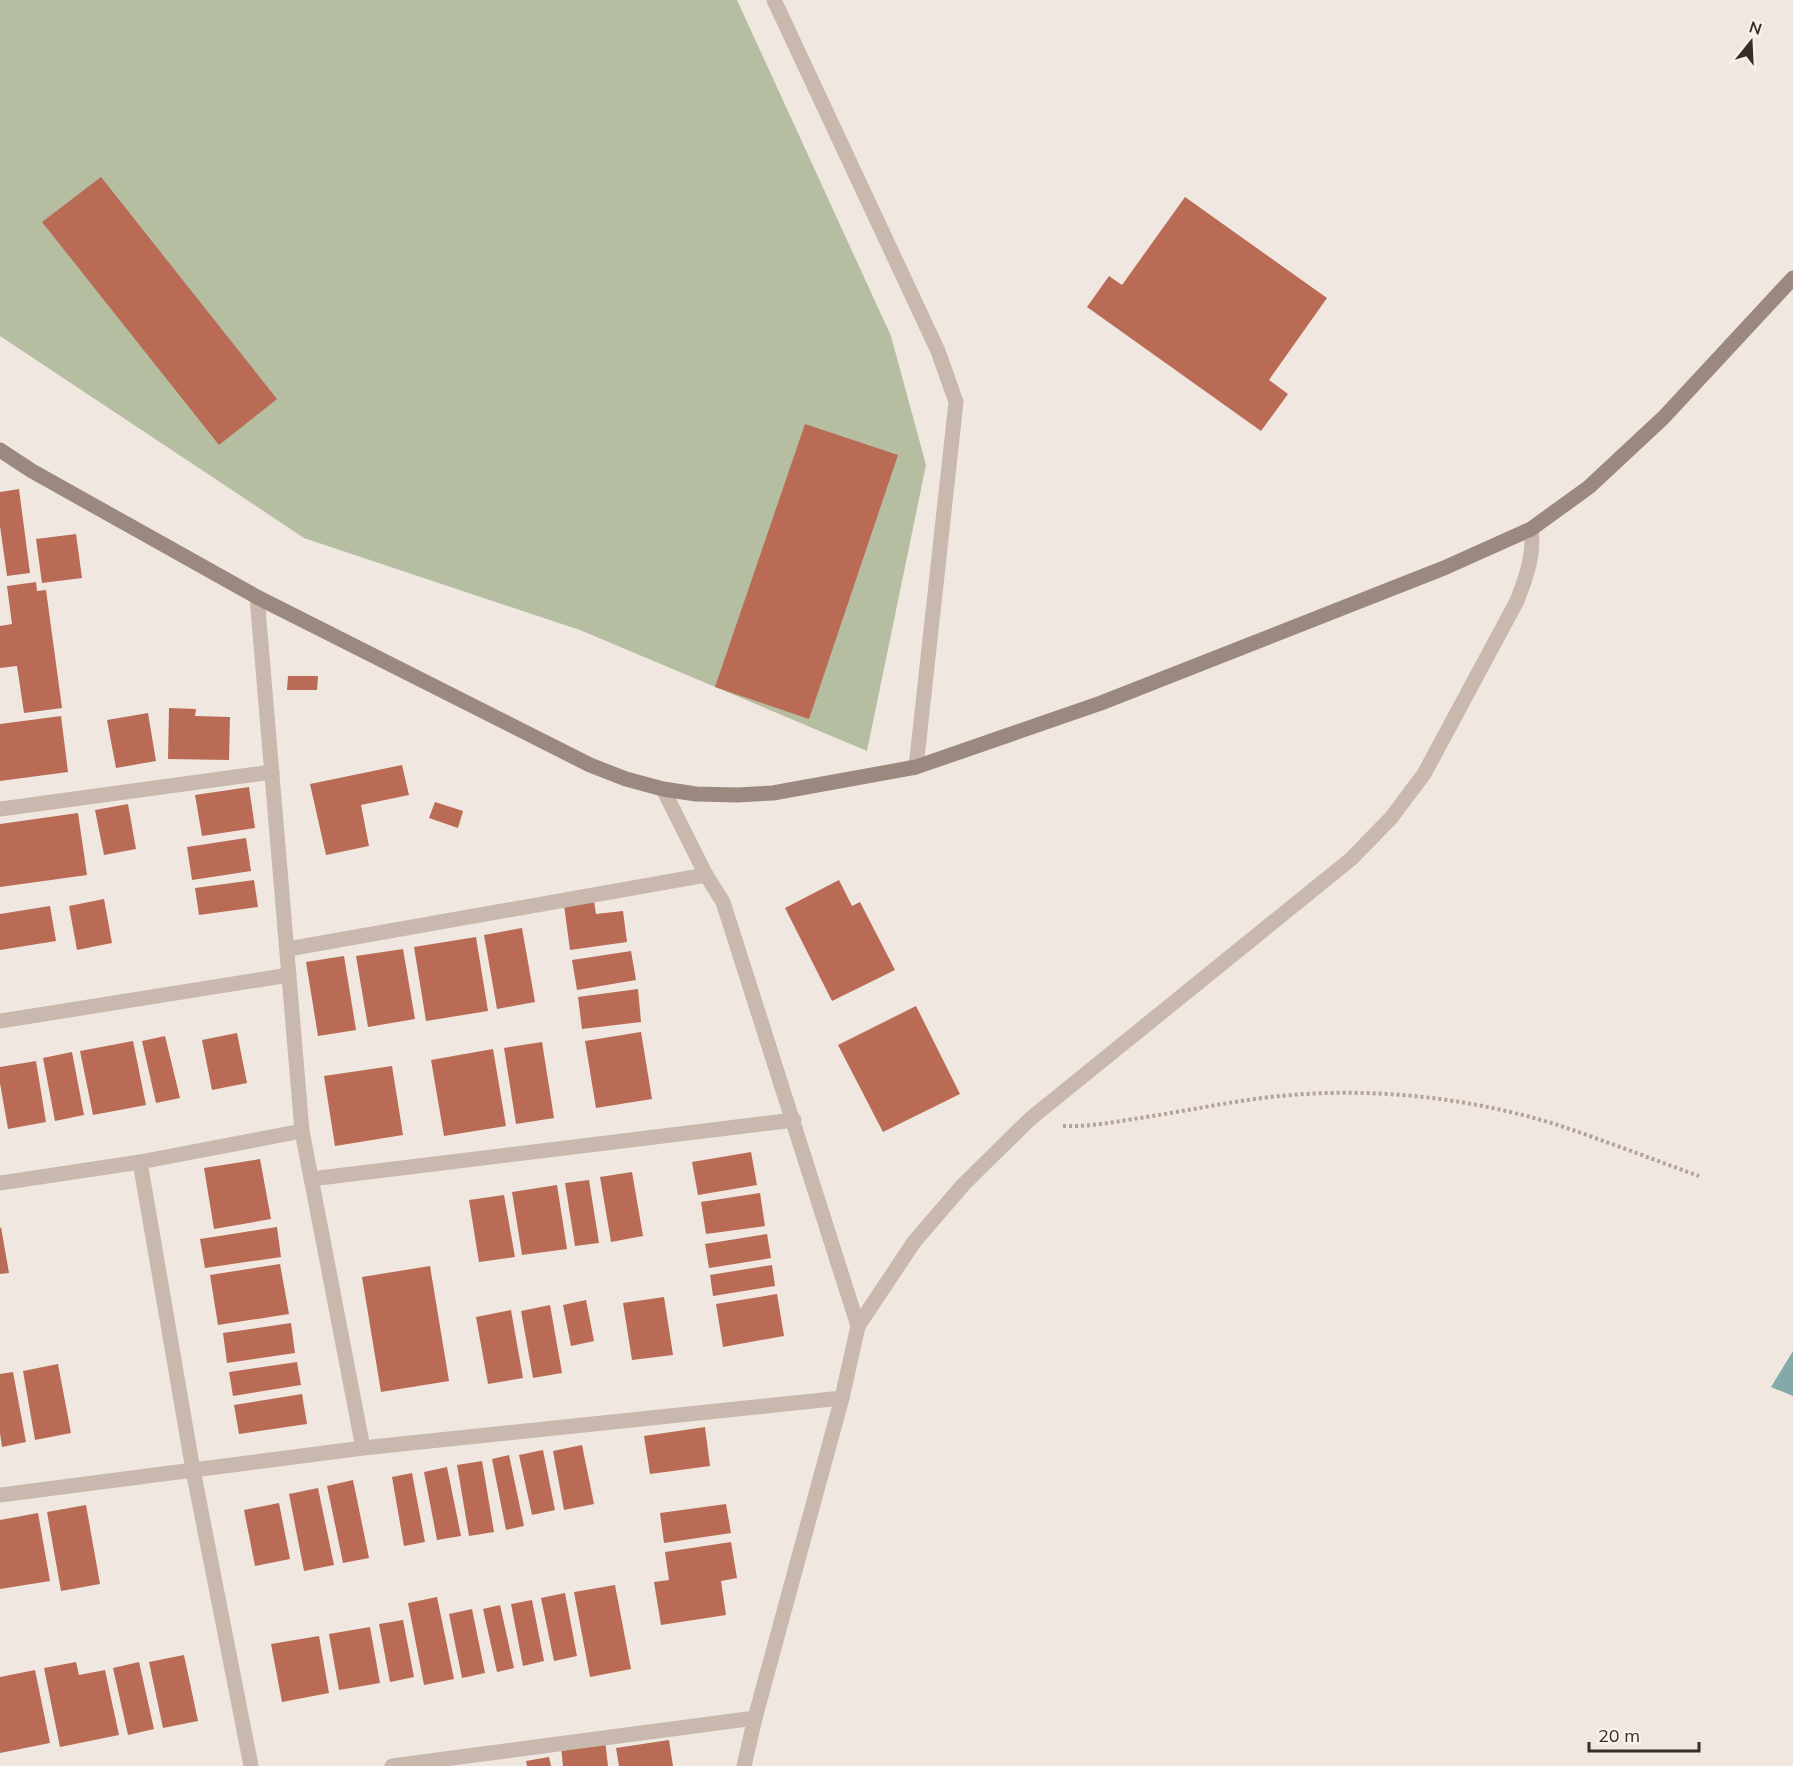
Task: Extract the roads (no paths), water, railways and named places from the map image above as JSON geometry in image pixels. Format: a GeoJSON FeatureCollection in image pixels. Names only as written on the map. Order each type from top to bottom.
{"type":"FeatureCollection","features":[{"type":"Feature","properties":{"kind":"street"},"geometry":{"type":"LineString","coordinates":[[774,0],[938,351],[956,402],[916,767]]}},
{"type":"Feature","properties":{"kind":"street"},"geometry":{"type":"LineString","coordinates":[[0,450],[32,471],[257,597],[590,765],[626,779],[663,789],[696,794],[773,793],[916,767],[1101,703],[1444,568],[1531,529],[1589,487],[1664,417],[1793,278]]}},
{"type":"Feature","properties":{"kind":"street"},"geometry":{"type":"LineString","coordinates":[[744,1766],[842,1398],[858,1326],[914,1242],[963,1185],[1030,1119],[1352,859],[1391,818],[1424,774],[1517,601],[1527,573],[1533,543],[1531,529]]}},
{"type":"Feature","properties":{"kind":"street"},"geometry":{"type":"LineString","coordinates":[[257,597],[302,1131],[363,1448]]}},
{"type":"Feature","properties":{"kind":"street"},"geometry":{"type":"LineString","coordinates":[[0,809],[272,772]]}},
{"type":"Feature","properties":{"kind":"street"},"geometry":{"type":"LineString","coordinates":[[663,789],[706,875],[723,902],[858,1326]]}},
{"type":"Feature","properties":{"kind":"street"},"geometry":{"type":"LineString","coordinates":[[288,949],[706,875]]}},
{"type":"Feature","properties":{"kind":"street"},"geometry":{"type":"LineString","coordinates":[[0,1020],[289,975]]}},
{"type":"Feature","properties":{"kind":"street"},"geometry":{"type":"LineString","coordinates":[[311,1179],[794,1120]]}},
{"type":"Feature","properties":{"kind":"street"},"geometry":{"type":"LineString","coordinates":[[0,1183],[140,1162],[302,1131]]}},
{"type":"Feature","properties":{"kind":"street"},"geometry":{"type":"LineString","coordinates":[[140,1162],[193,1470],[250,1766]]}},
{"type":"Feature","properties":{"kind":"street"},"geometry":{"type":"LineString","coordinates":[[0,1495],[363,1448],[842,1398]]}},
{"type":"Feature","properties":{"kind":"street"},"geometry":{"type":"LineString","coordinates":[[392,1766],[755,1718]]}},
{"type":"Feature","properties":{"kind":"water"},"geometry":{"type":"Polygon","coordinates":[[[1793,1351],[1793,1396],[1771,1387],[1793,1351]]]}}]}
